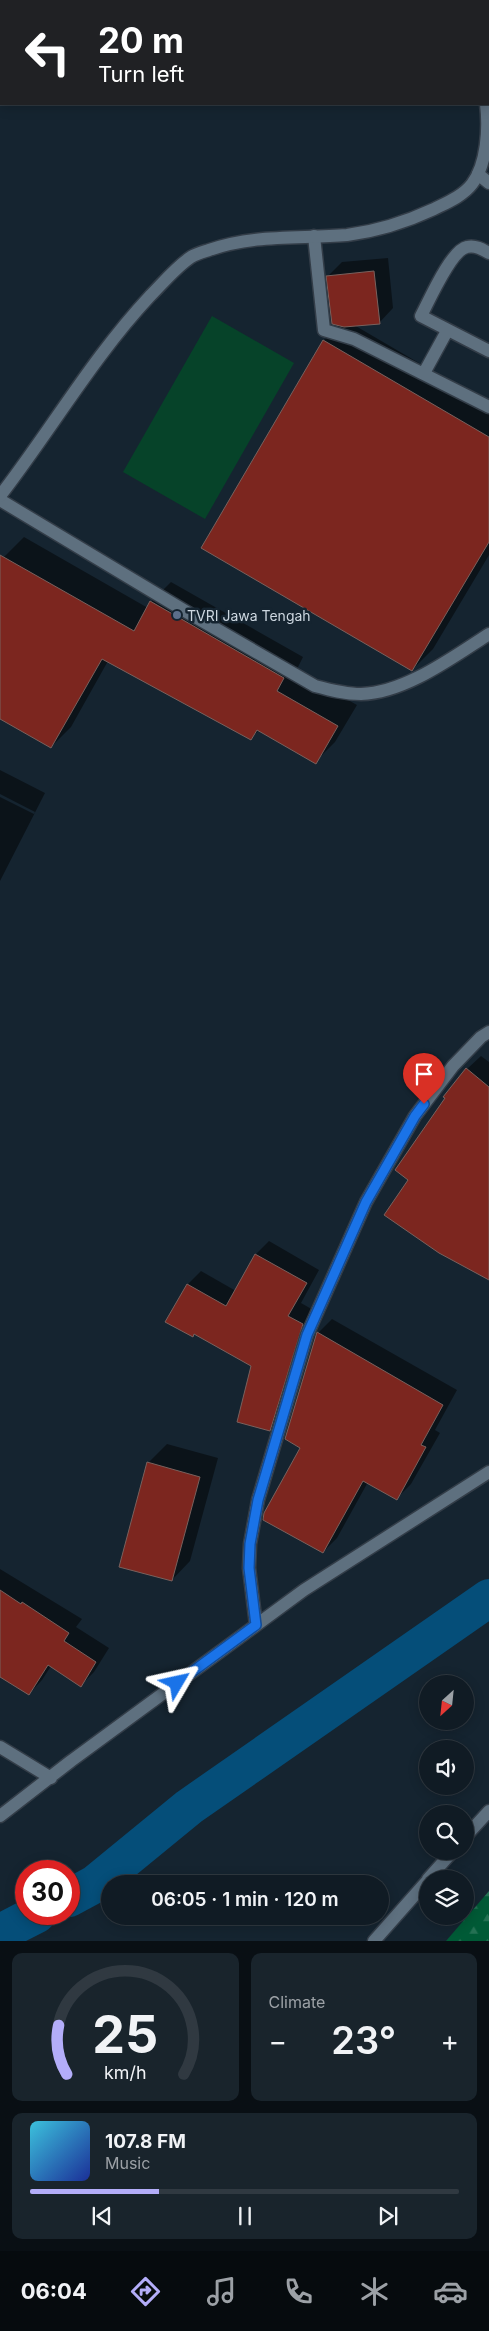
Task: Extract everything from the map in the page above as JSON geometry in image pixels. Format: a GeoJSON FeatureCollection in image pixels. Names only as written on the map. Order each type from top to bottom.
{"type":"FeatureCollection","features":[{"type":"Feature","properties":{"kind":"street"},"geometry":{"type":"LineString","coordinates":[[0,496],[72,392],[122,326],[192,256],[223,245],[268,237],[314,236],[374,231],[406,222],[451,201],[471,186],[478,174],[484,157],[486,105]]}},
{"type":"Feature","properties":{"kind":"street"},"geometry":{"type":"LineString","coordinates":[[478,174],[489,183]]}},
{"type":"Feature","properties":{"kind":"street"},"geometry":{"type":"LineString","coordinates":[[314,236],[324,330],[354,339],[489,407]]}},
{"type":"Feature","properties":{"kind":"street"},"geometry":{"type":"LineString","coordinates":[[489,253],[478,247],[466,246],[455,253],[421,316],[489,351]]}},
{"type":"Feature","properties":{"kind":"street"},"geometry":{"type":"LineString","coordinates":[[424,373],[447,330]]}},
{"type":"Feature","properties":{"kind":"street"},"geometry":{"type":"LineString","coordinates":[[0,500],[185,611],[315,686],[337,692],[362,694],[390,689],[440,666],[489,634]]}},
{"type":"Feature","properties":{"kind":"street"},"geometry":{"type":"LineString","coordinates":[[256,1625],[249,1568],[250,1544],[258,1500],[307,1335],[366,1202],[415,1116],[453,1066],[480,1037],[489,1032]]}},
{"type":"Feature","properties":{"kind":"street"},"geometry":{"type":"LineString","coordinates":[[0,1816],[76,1757],[304,1590],[489,1472]]}},
{"type":"Feature","properties":{"kind":"street"},"geometry":{"type":"LineString","coordinates":[[0,1747],[51,1778]]}},
{"type":"Feature","properties":{"kind":"street"},"geometry":{"type":"LineString","coordinates":[[474,1827],[489,1811]]}},
{"type":"Feature","properties":{"kind":"street"},"geometry":{"type":"LineString","coordinates":[[436,1870],[445,1860]]}},
{"type":"Feature","properties":{"kind":"street"},"geometry":{"type":"LineString","coordinates":[[374,1941],[419,1889]]}},
{"type":"Feature","properties":{"kind":"green space"},"geometry":{"type":"Polygon","coordinates":[[[212,316],[294,363],[205,519],[123,472],[212,316]]]}},
{"type":"Feature","properties":{"kind":"green space"},"geometry":{"type":"Polygon","coordinates":[[[489,1891],[489,1941],[446,1941],[460,1925],[474,1925],[474,1908],[489,1891]]]}},
{"type":"Feature","properties":{"kind":"building"},"geometry":{"type":"Polygon","coordinates":[[[374,271],[380,324],[344,327],[332,324],[326,276],[374,271]]]}},
{"type":"Feature","properties":{"kind":"building"},"geometry":{"type":"Polygon","coordinates":[[[323,340],[489,437],[489,542],[412,671],[201,548],[323,340]]]}},
{"type":"Feature","properties":{"kind":"building"},"geometry":{"type":"Polygon","coordinates":[[[0,555],[134,631],[150,601],[284,678],[277,691],[338,726],[316,764],[257,730],[251,740],[102,659],[51,748],[0,719],[0,555]]]}},
{"type":"Feature","properties":{"kind":"building"},"geometry":{"type":"Polygon","coordinates":[[[466,1068],[489,1087],[489,1280],[439,1253],[384,1215],[408,1180],[395,1170],[445,1098],[443,1097],[466,1068]]]}},
{"type":"Feature","properties":{"kind":"building"},"geometry":{"type":"Polygon","coordinates":[[[255,1254],[307,1283],[288,1316],[303,1324],[270,1431],[237,1422],[251,1366],[194,1334],[193,1337],[165,1322],[187,1284],[226,1306],[255,1254]]]}},
{"type":"Feature","properties":{"kind":"building"},"geometry":{"type":"Polygon","coordinates":[[[317,1332],[443,1405],[421,1445],[426,1447],[397,1500],[363,1481],[323,1553],[263,1520],[264,1513],[300,1448],[285,1439],[317,1332]]]}},
{"type":"Feature","properties":{"kind":"building"},"geometry":{"type":"Polygon","coordinates":[[[147,1462],[200,1477],[172,1581],[119,1567],[147,1462]]]}},
{"type":"Feature","properties":{"kind":"building"},"geometry":{"type":"Polygon","coordinates":[[[0,1590],[69,1633],[64,1641],[96,1662],[81,1687],[48,1665],[29,1695],[0,1677],[0,1590]]]}},
{"type":"Feature","properties":{"kind":"waterway"},"geometry":{"type":"LineString","coordinates":[[80,1892],[95,1884],[189,1807],[489,1598]]}},
{"type":"Feature","properties":{"kind":"waterway"},"geometry":{"type":"LineString","coordinates":[[0,1933],[16,1925]]}},
{"type":"Feature","properties":{"kind":"place","name":"TVRI Jawa Tengah"},"geometry":{"type":"Point","coordinates":[177,615]}},
{"type":"Feature","properties":{"kind":"route"},"geometry":{"type":"LineString","coordinates":[[177,1683],[256,1625],[249,1568],[250,1544],[258,1500],[307,1335],[366,1202],[415,1116],[424,1104]]}}]}
